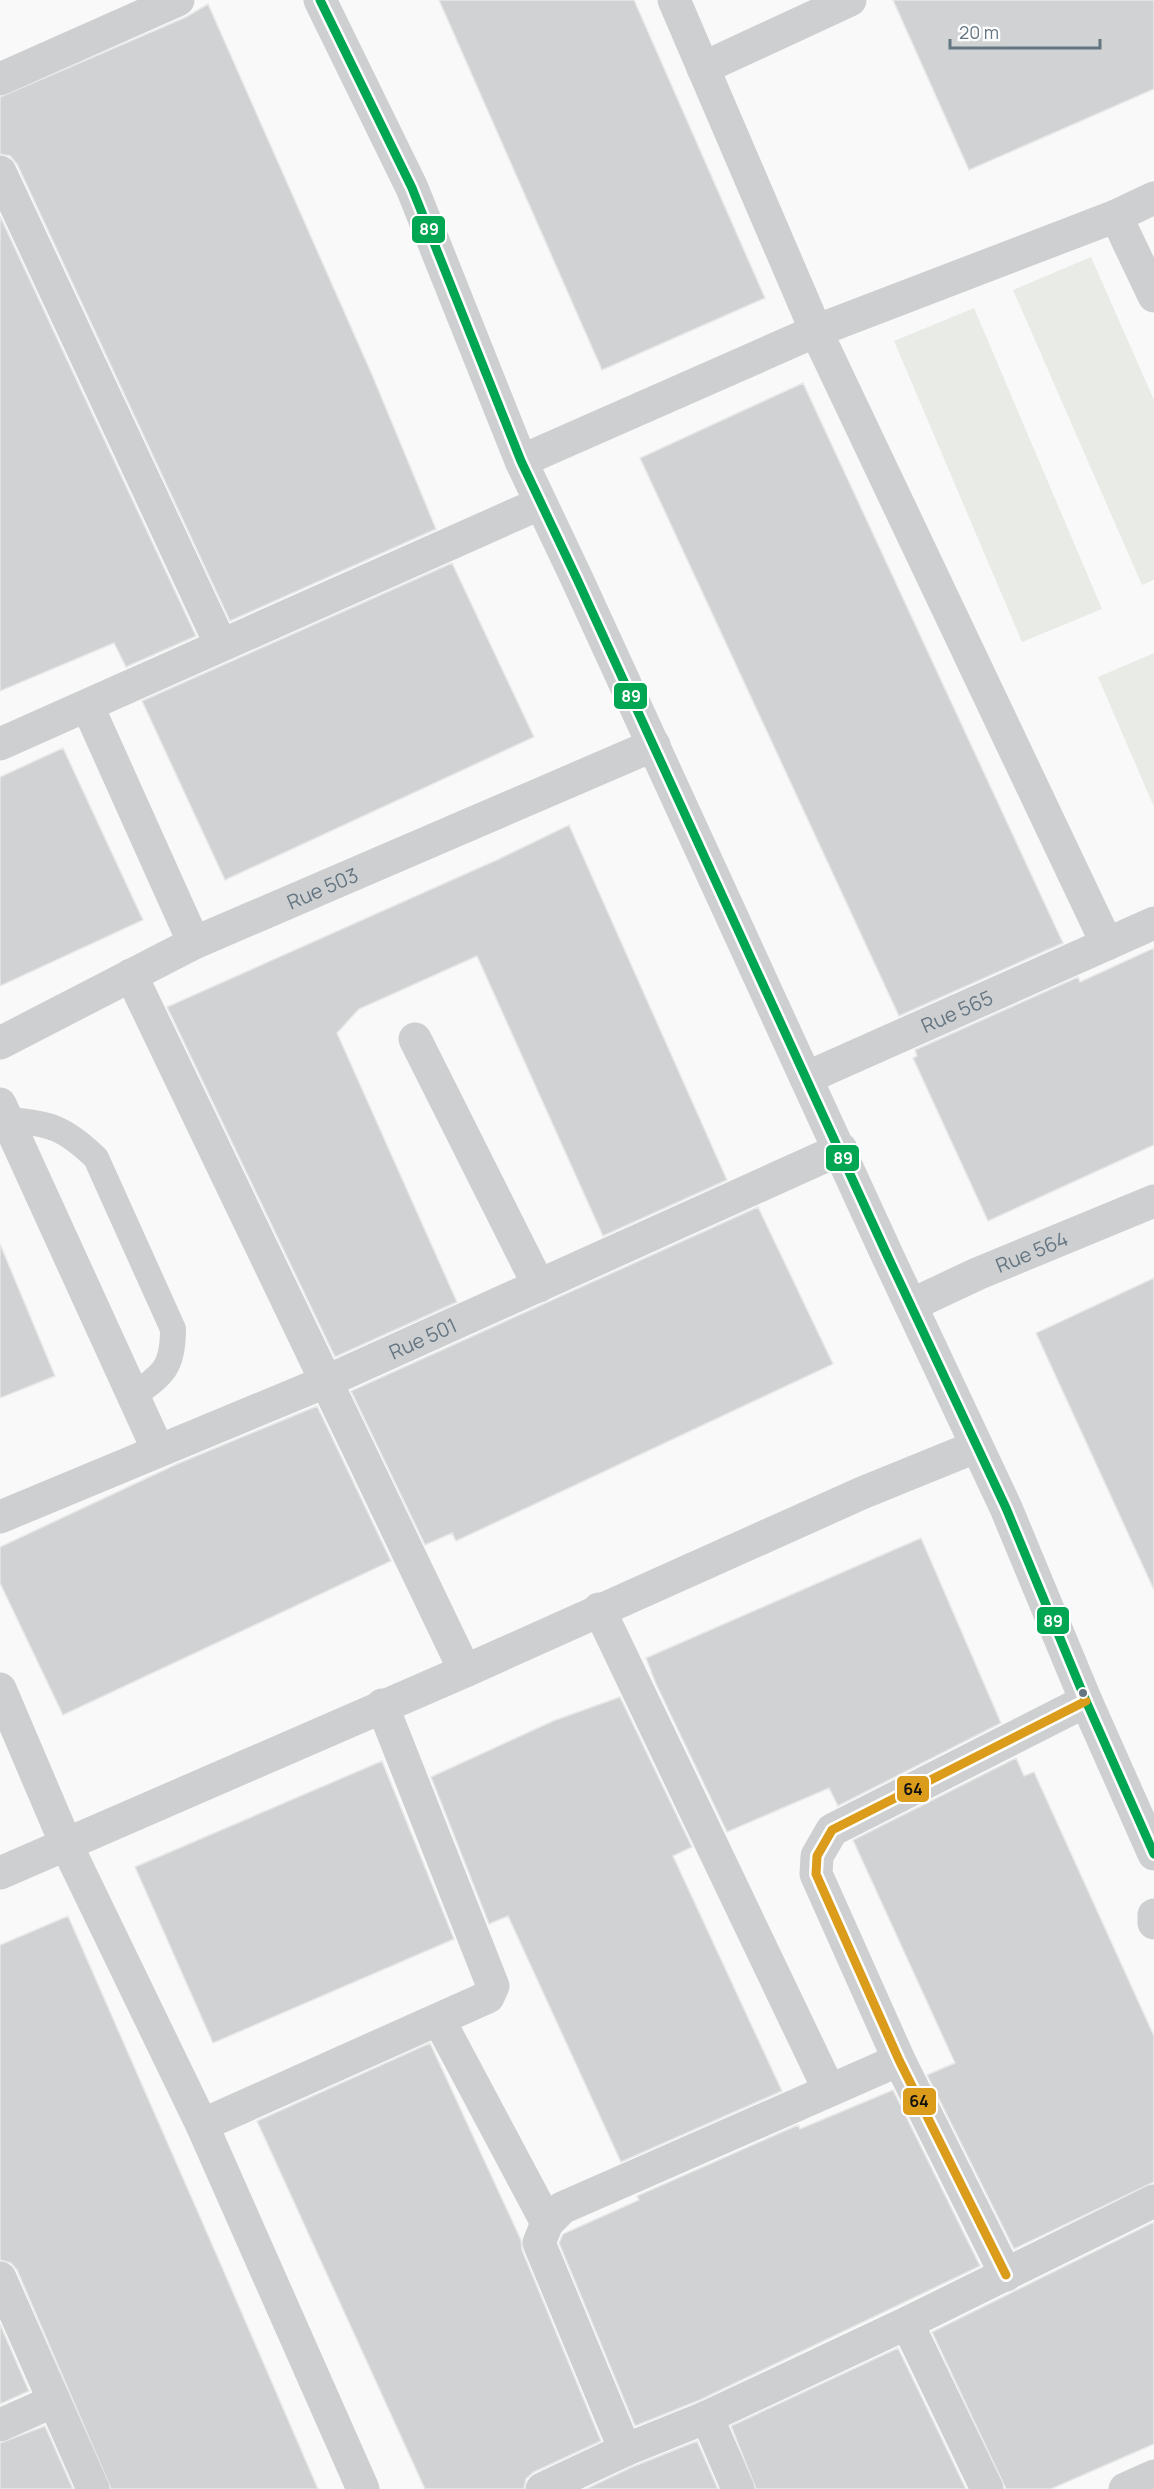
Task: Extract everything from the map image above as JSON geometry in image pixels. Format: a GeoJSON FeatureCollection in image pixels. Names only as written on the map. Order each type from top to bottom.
{"type":"FeatureCollection","features":[{"type":"Feature","properties":{"kind":"street"},"geometry":{"type":"LineString","coordinates":[[0,79],[178,0]]}},
{"type":"Feature","properties":{"kind":"street"},"geometry":{"type":"LineString","coordinates":[[320,0],[412,188],[539,504],[654,745],[975,1447],[1006,1508],[1086,1701],[1154,1854]]}},
{"type":"Feature","properties":{"kind":"street"},"geometry":{"type":"LineString","coordinates":[[674,0],[816,331],[1107,944]]}},
{"type":"Feature","properties":{"kind":"street"},"geometry":{"type":"LineString","coordinates":[[703,68],[850,0]]}},
{"type":"Feature","properties":{"kind":"street"},"geometry":{"type":"LineString","coordinates":[[0,172],[221,645]]}},
{"type":"Feature","properties":{"kind":"street"},"geometry":{"type":"LineString","coordinates":[[521,461],[816,331],[1116,216],[1154,198]]}},
{"type":"Feature","properties":{"kind":"street"},"geometry":{"type":"LineString","coordinates":[[1116,216],[1154,296]]}},
{"type":"Feature","properties":{"kind":"street"},"geometry":{"type":"LineString","coordinates":[[0,744],[539,504]]}},
{"type":"Feature","properties":{"kind":"street"},"geometry":{"type":"LineString","coordinates":[[88,706],[194,943]]}},
{"type":"Feature","properties":{"kind":"street","name":"Rue 503"},"geometry":{"type":"LineString","coordinates":[[0,1043],[194,943],[654,745]]}},
{"type":"Feature","properties":{"kind":"street","name":"Rue 565"},"geometry":{"type":"LineString","coordinates":[[806,1078],[1154,923]]}},
{"type":"Feature","properties":{"kind":"street"},"geometry":{"type":"LineString","coordinates":[[131,975],[465,1671]]}},
{"type":"Feature","properties":{"kind":"street"},"geometry":{"type":"LineString","coordinates":[[415,1039],[539,1286]]}},
{"type":"Feature","properties":{"kind":"street"},"geometry":{"type":"LineString","coordinates":[[4,1112],[158,1450]]}},
{"type":"Feature","properties":{"kind":"street","name":"Rue 501"},"geometry":{"type":"LineString","coordinates":[[0,1517],[325,1382],[840,1149]]}},
{"type":"Feature","properties":{"kind":"street","name":"Rue 564"},"geometry":{"type":"LineString","coordinates":[[911,1305],[977,1274],[1154,1202]]}},
{"type":"Feature","properties":{"kind":"street"},"geometry":{"type":"LineString","coordinates":[[0,1874],[382,1705],[465,1671],[598,1609],[862,1493],[975,1447]]}},
{"type":"Feature","properties":{"kind":"street"},"geometry":{"type":"LineString","coordinates":[[598,1609],[829,2090]]}},
{"type":"Feature","properties":{"kind":"street"},"geometry":{"type":"LineString","coordinates":[[0,1689],[66,1844],[202,2124],[363,2489]]}},
{"type":"Feature","properties":{"kind":"street"},"geometry":{"type":"LineString","coordinates":[[1006,2275],[899,2060],[816,1874],[817,1856],[832,1830],[1086,1701]]}},
{"type":"Feature","properties":{"kind":"street"},"geometry":{"type":"LineString","coordinates":[[202,2124],[488,1997],[493,1986],[382,1705]]}},
{"type":"Feature","properties":{"kind":"street"},"geometry":{"type":"LineString","coordinates":[[1154,1915],[1154,1923]]}},
{"type":"Feature","properties":{"kind":"street"},"geometry":{"type":"LineString","coordinates":[[438,2020],[547,2223]]}},
{"type":"Feature","properties":{"kind":"street"},"geometry":{"type":"LineString","coordinates":[[625,2450],[539,2243],[547,2223],[562,2208],[899,2060]]}},
{"type":"Feature","properties":{"kind":"street"},"geometry":{"type":"LineString","coordinates":[[542,2489],[625,2450],[707,2417],[907,2323],[1154,2201]]}},
{"type":"Feature","properties":{"kind":"street"},"geometry":{"type":"LineString","coordinates":[[0,2278],[93,2489]]}},
{"type":"Feature","properties":{"kind":"street"},"geometry":{"type":"LineString","coordinates":[[907,2323],[987,2489]]}},
{"type":"Feature","properties":{"kind":"street"},"geometry":{"type":"LineString","coordinates":[[0,2425],[54,2401]]}},
{"type":"Feature","properties":{"kind":"street"},"geometry":{"type":"LineString","coordinates":[[707,2417],[738,2489]]}},
{"type":"Feature","properties":{"kind":"street"},"geometry":{"type":"LineString","coordinates":[[1125,2489],[1154,2476]]}},
{"type":"Feature","properties":{"kind":"lane"},"geometry":{"type":"LineString","coordinates":[[4,1112],[45,1123],[77,1139],[96,1158],[173,1329],[173,1356],[157,1379],[134,1395]]}},
{"type":"Feature","properties":{"kind":"shaded area"},"geometry":{"type":"Polygon","coordinates":[[[1091,257],[1154,400],[1154,580],[1142,585],[1013,290],[1091,257]]]}},
{"type":"Feature","properties":{"kind":"shaded area"},"geometry":{"type":"Polygon","coordinates":[[[974,308],[1102,609],[1022,642],[894,341],[974,308]]]}},
{"type":"Feature","properties":{"kind":"shaded area"},"geometry":{"type":"Polygon","coordinates":[[[1154,653],[1154,807],[1098,677],[1154,653]]]}},
{"type":"Feature","properties":{"kind":"building"},"geometry":{"type":"Polygon","coordinates":[[[439,0],[634,0],[765,298],[602,370],[439,0]]]}},
{"type":"Feature","properties":{"kind":"building"},"geometry":{"type":"Polygon","coordinates":[[[893,0],[1154,0],[1154,89],[969,170],[893,0]]]}},
{"type":"Feature","properties":{"kind":"building"},"geometry":{"type":"Polygon","coordinates":[[[208,4],[373,377],[436,529],[230,621],[17,164],[10,156],[0,154],[0,97],[186,17],[208,4]]]}},
{"type":"Feature","properties":{"kind":"building"},"geometry":{"type":"Polygon","coordinates":[[[0,216],[196,636],[126,667],[114,643],[0,691],[0,216]]]}},
{"type":"Feature","properties":{"kind":"building"},"geometry":{"type":"Polygon","coordinates":[[[803,383],[1063,943],[899,1016],[640,458],[803,383]]]}},
{"type":"Feature","properties":{"kind":"building"},"geometry":{"type":"Polygon","coordinates":[[[452,563],[534,737],[225,880],[142,701],[452,563]]]}},
{"type":"Feature","properties":{"kind":"building"},"geometry":{"type":"Polygon","coordinates":[[[63,748],[143,920],[0,986],[0,777],[63,748]]]}},
{"type":"Feature","properties":{"kind":"building"},"geometry":{"type":"Polygon","coordinates":[[[569,825],[727,1180],[603,1236],[477,956],[359,1009],[337,1033],[457,1302],[335,1357],[167,1007],[499,859],[569,825]]]}},
{"type":"Feature","properties":{"kind":"building"},"geometry":{"type":"Polygon","coordinates":[[[1154,948],[1154,1145],[988,1221],[913,1058],[917,1056],[915,1050],[1078,977],[1080,982],[1154,948]]]}},
{"type":"Feature","properties":{"kind":"building"},"geometry":{"type":"Polygon","coordinates":[[[758,1207],[833,1364],[456,1541],[452,1533],[425,1545],[351,1391],[758,1207]]]}},
{"type":"Feature","properties":{"kind":"building"},"geometry":{"type":"Polygon","coordinates":[[[0,1244],[55,1376],[0,1398],[0,1244]]]}},
{"type":"Feature","properties":{"kind":"building"},"geometry":{"type":"Polygon","coordinates":[[[1154,1278],[1154,1590],[1036,1333],[1154,1278]]]}},
{"type":"Feature","properties":{"kind":"building"},"geometry":{"type":"Polygon","coordinates":[[[317,1406],[391,1561],[63,1715],[0,1583],[0,1547],[177,1464],[317,1406]]]}},
{"type":"Feature","properties":{"kind":"building"},"geometry":{"type":"Polygon","coordinates":[[[921,1538],[1001,1723],[838,1806],[829,1788],[727,1832],[656,1684],[646,1658],[921,1538]]]}},
{"type":"Feature","properties":{"kind":"building"},"geometry":{"type":"Polygon","coordinates":[[[620,1697],[692,1847],[673,1856],[782,2091],[621,2162],[508,1916],[489,1924],[431,1777],[553,1721],[620,1697]]]}},
{"type":"Feature","properties":{"kind":"building"},"geometry":{"type":"Polygon","coordinates":[[[1016,1758],[1024,1776],[1034,1772],[1154,2036],[1154,2182],[1014,2249],[927,2075],[955,2063],[853,1840],[1016,1758]]]}},
{"type":"Feature","properties":{"kind":"building"},"geometry":{"type":"Polygon","coordinates":[[[382,1761],[454,1939],[213,2043],[135,1867],[382,1761]]]}},
{"type":"Feature","properties":{"kind":"building"},"geometry":{"type":"Polygon","coordinates":[[[68,1916],[318,2489],[111,2489],[17,2270],[11,2263],[0,2260],[0,1945],[68,1916]]]}},
{"type":"Feature","properties":{"kind":"building"},"geometry":{"type":"Polygon","coordinates":[[[430,2043],[521,2240],[522,2250],[601,2441],[534,2472],[526,2479],[524,2489],[425,2489],[257,2121],[430,2043]]]}},
{"type":"Feature","properties":{"kind":"building"},"geometry":{"type":"Polygon","coordinates":[[[893,2090],[980,2266],[700,2400],[635,2426],[559,2243],[563,2234],[639,2200],[637,2196],[798,2125],[800,2129],[893,2090]]]}},
{"type":"Feature","properties":{"kind":"building"},"geometry":{"type":"Polygon","coordinates":[[[1154,2222],[1154,2444],[1051,2489],[1006,2489],[932,2332],[1154,2222]]]}},
{"type":"Feature","properties":{"kind":"building"},"geometry":{"type":"Polygon","coordinates":[[[0,2324],[29,2391],[0,2404],[0,2324]]]}},
{"type":"Feature","properties":{"kind":"building"},"geometry":{"type":"Polygon","coordinates":[[[898,2348],[966,2489],[756,2489],[731,2426],[898,2348]]]}},
{"type":"Feature","properties":{"kind":"building"},"geometry":{"type":"Polygon","coordinates":[[[45,2426],[73,2489],[0,2489],[0,2443],[45,2426]]]}},
{"type":"Feature","properties":{"kind":"building"},"geometry":{"type":"Polygon","coordinates":[[[697,2441],[718,2489],[586,2489],[632,2467],[697,2441]]]}},
{"type":"Feature","properties":{"kind":"transit line","name":"89"},"geometry":{"type":"LineString","coordinates":[[320,0],[412,188],[521,461],[1006,1508],[1086,1701],[1154,1854]]}},
{"type":"Feature","properties":{"kind":"transit line","name":"64"},"geometry":{"type":"LineString","coordinates":[[1006,2275],[899,2060],[816,1874],[817,1856],[832,1830],[1086,1701]]}}]}
